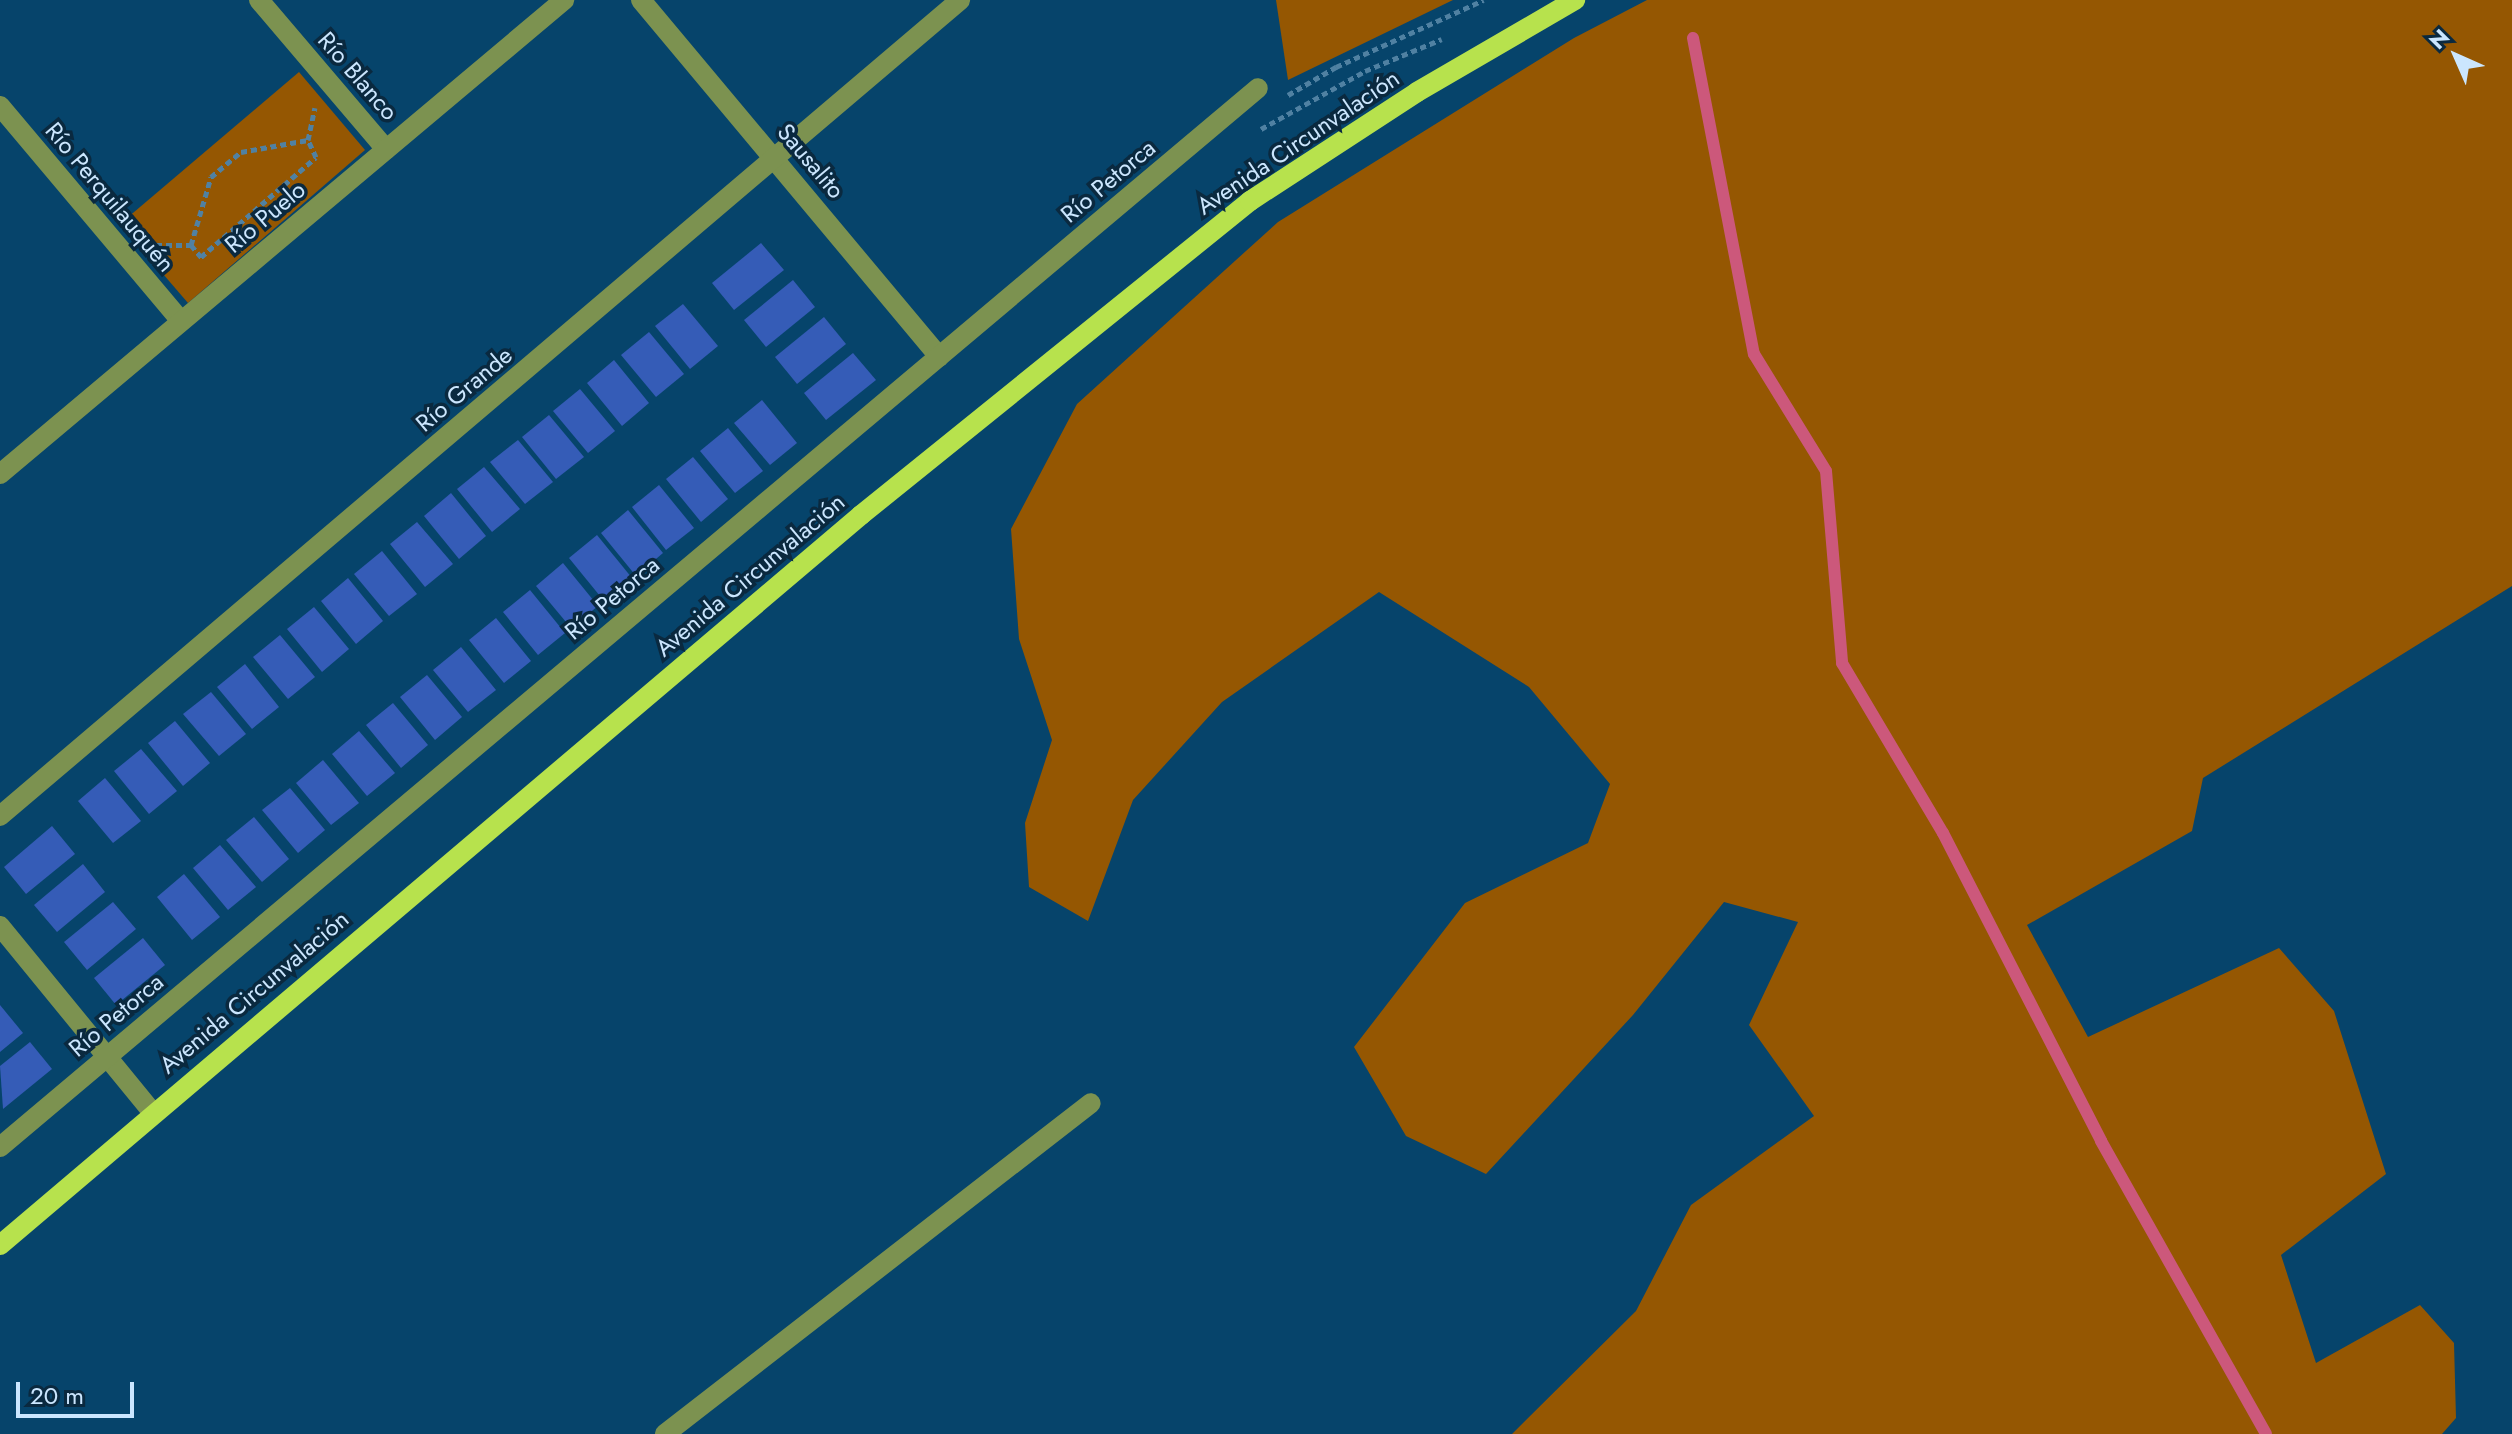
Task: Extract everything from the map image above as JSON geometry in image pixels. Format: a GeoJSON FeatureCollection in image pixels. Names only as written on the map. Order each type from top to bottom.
{"type":"FeatureCollection","features":[{"type":"Feature","properties":{"kind":"main road","name":"Avenida Circunvalación"},"geometry":{"type":"LineString","coordinates":[[0,1245],[152,1112],[861,515],[1250,201],[1417,92],[1575,0]]}},
{"type":"Feature","properties":{"kind":"street","name":"Río Blanco"},"geometry":{"type":"LineString","coordinates":[[259,0],[386,149]]}},
{"type":"Feature","properties":{"kind":"street","name":"Río Puelo"},"geometry":{"type":"LineString","coordinates":[[0,474],[564,0]]}},
{"type":"Feature","properties":{"kind":"street","name":"Sausalito"},"geometry":{"type":"LineString","coordinates":[[641,0],[939,357]]}},
{"type":"Feature","properties":{"kind":"street","name":"Río Grande"},"geometry":{"type":"LineString","coordinates":[[0,816],[960,0]]}},
{"type":"Feature","properties":{"kind":"street","name":"Río Petorca"},"geometry":{"type":"LineString","coordinates":[[0,1147],[1258,88]]}},
{"type":"Feature","properties":{"kind":"street","name":"Río Perquilauquén"},"geometry":{"type":"LineString","coordinates":[[0,106],[181,321]]}},
{"type":"Feature","properties":{"kind":"street"},"geometry":{"type":"LineString","coordinates":[[0,926],[152,1112]]}},
{"type":"Feature","properties":{"kind":"street"},"geometry":{"type":"LineString","coordinates":[[665,1434],[1091,1103]]}},
{"type":"Feature","properties":{"kind":"path"},"geometry":{"type":"LineString","coordinates":[[191,245],[201,257],[316,157],[308,140],[317,97],[327,80]]}},
{"type":"Feature","properties":{"kind":"path"},"geometry":{"type":"LineString","coordinates":[[191,245],[211,177],[241,152],[308,140]]}},
{"type":"Feature","properties":{"kind":"path"},"geometry":{"type":"LineString","coordinates":[[119,247],[191,245]]}},
{"type":"Feature","properties":{"kind":"shaded area"},"geometry":{"type":"Polygon","coordinates":[[[1276,0],[1453,0],[1288,80],[1276,0]]]}},
{"type":"Feature","properties":{"kind":"shaded area"},"geometry":{"type":"Polygon","coordinates":[[[1647,0],[2512,0],[2512,586],[2203,778],[2192,831],[2027,925],[2088,1037],[2279,948],[2334,1011],[2386,1174],[2281,1255],[2316,1363],[2420,1305],[2454,1343],[2456,1418],[2442,1434],[1512,1434],[1636,1311],[1691,1205],[1814,1116],[1749,1025],[1798,922],[1724,902],[1633,1015],[1486,1174],[1406,1136],[1354,1047],[1465,903],[1588,843],[1610,784],[1529,687],[1379,592],[1222,702],[1133,800],[1088,921],[1029,887],[1025,823],[1052,740],[1019,639],[1011,529],[1077,404],[1278,222],[1574,38],[1647,0]]]}},
{"type":"Feature","properties":{"kind":"shaded area"},"geometry":{"type":"Polygon","coordinates":[[[299,72],[365,150],[188,303],[120,224],[299,72]]]}},
{"type":"Feature","properties":{"kind":"building"},"geometry":{"type":"Polygon","coordinates":[[[761,243],[784,270],[734,310],[712,283],[761,243]]]}},
{"type":"Feature","properties":{"kind":"building"},"geometry":{"type":"Polygon","coordinates":[[[793,280],[815,307],[766,347],[744,320],[793,280]]]}},
{"type":"Feature","properties":{"kind":"building"},"geometry":{"type":"Polygon","coordinates":[[[683,304],[718,346],[690,369],[655,326],[683,304]]]}},
{"type":"Feature","properties":{"kind":"building"},"geometry":{"type":"Polygon","coordinates":[[[824,317],[846,344],[797,384],[775,357],[824,317]]]}},
{"type":"Feature","properties":{"kind":"building"},"geometry":{"type":"Polygon","coordinates":[[[649,332],[684,374],[656,397],[621,355],[649,332]]]}},
{"type":"Feature","properties":{"kind":"building"},"geometry":{"type":"Polygon","coordinates":[[[853,353],[876,380],[826,420],[804,393],[853,353]]]}},
{"type":"Feature","properties":{"kind":"building"},"geometry":{"type":"Polygon","coordinates":[[[614,360],[649,403],[622,426],[587,383],[614,360]]]}},
{"type":"Feature","properties":{"kind":"building"},"geometry":{"type":"Polygon","coordinates":[[[580,389],[615,431],[588,453],[553,411],[580,389]]]}},
{"type":"Feature","properties":{"kind":"building"},"geometry":{"type":"Polygon","coordinates":[[[762,400],[797,443],[770,465],[734,423],[762,400]]]}},
{"type":"Feature","properties":{"kind":"building"},"geometry":{"type":"Polygon","coordinates":[[[549,415],[584,457],[556,479],[522,437],[549,415]]]}},
{"type":"Feature","properties":{"kind":"building"},"geometry":{"type":"Polygon","coordinates":[[[728,428],[763,471],[735,493],[700,451],[728,428]]]}},
{"type":"Feature","properties":{"kind":"building"},"geometry":{"type":"Polygon","coordinates":[[[518,440],[553,482],[525,504],[490,462],[518,440]]]}},
{"type":"Feature","properties":{"kind":"building"},"geometry":{"type":"Polygon","coordinates":[[[693,457],[728,499],[701,522],[666,479],[693,457]]]}},
{"type":"Feature","properties":{"kind":"building"},"geometry":{"type":"Polygon","coordinates":[[[484,467],[520,509],[492,532],[457,489],[484,467]]]}},
{"type":"Feature","properties":{"kind":"building"},"geometry":{"type":"Polygon","coordinates":[[[659,485],[694,528],[666,550],[632,507],[659,485]]]}},
{"type":"Feature","properties":{"kind":"building"},"geometry":{"type":"Polygon","coordinates":[[[451,493],[486,536],[459,559],[424,516],[451,493]]]}},
{"type":"Feature","properties":{"kind":"building"},"geometry":{"type":"Polygon","coordinates":[[[628,510],[663,553],[636,576],[601,533],[628,510]]]}},
{"type":"Feature","properties":{"kind":"building"},"geometry":{"type":"Polygon","coordinates":[[[417,522],[453,564],[425,587],[390,544],[417,522]]]}},
{"type":"Feature","properties":{"kind":"building"},"geometry":{"type":"Polygon","coordinates":[[[597,535],[632,578],[604,601],[569,558],[597,535]]]}},
{"type":"Feature","properties":{"kind":"building"},"geometry":{"type":"Polygon","coordinates":[[[382,551],[417,594],[389,616],[354,574],[382,551]]]}},
{"type":"Feature","properties":{"kind":"building"},"geometry":{"type":"Polygon","coordinates":[[[563,563],[598,606],[571,628],[536,586],[563,563]]]}},
{"type":"Feature","properties":{"kind":"building"},"geometry":{"type":"Polygon","coordinates":[[[348,578],[383,621],[356,644],[321,601],[348,578]]]}},
{"type":"Feature","properties":{"kind":"building"},"geometry":{"type":"Polygon","coordinates":[[[530,590],[565,633],[538,655],[503,612],[530,590]]]}},
{"type":"Feature","properties":{"kind":"building"},"geometry":{"type":"Polygon","coordinates":[[[314,607],[349,649],[322,672],[287,629],[314,607]]]}},
{"type":"Feature","properties":{"kind":"building"},"geometry":{"type":"Polygon","coordinates":[[[496,618],[531,661],[504,683],[469,640],[496,618]]]}},
{"type":"Feature","properties":{"kind":"building"},"geometry":{"type":"Polygon","coordinates":[[[280,635],[315,677],[288,699],[253,657],[280,635]]]}},
{"type":"Feature","properties":{"kind":"building"},"geometry":{"type":"Polygon","coordinates":[[[461,647],[496,690],[468,712],[433,670],[461,647]]]}},
{"type":"Feature","properties":{"kind":"building"},"geometry":{"type":"Polygon","coordinates":[[[245,664],[279,707],[252,729],[217,687],[245,664]]]}},
{"type":"Feature","properties":{"kind":"building"},"geometry":{"type":"Polygon","coordinates":[[[427,675],[462,717],[435,740],[400,697],[427,675]]]}},
{"type":"Feature","properties":{"kind":"building"},"geometry":{"type":"Polygon","coordinates":[[[211,692],[246,734],[219,756],[183,714],[211,692]]]}},
{"type":"Feature","properties":{"kind":"building"},"geometry":{"type":"Polygon","coordinates":[[[393,703],[428,745],[401,768],[366,725],[393,703]]]}},
{"type":"Feature","properties":{"kind":"building"},"geometry":{"type":"Polygon","coordinates":[[[175,721],[210,763],[183,786],[148,743],[175,721]]]}},
{"type":"Feature","properties":{"kind":"building"},"geometry":{"type":"Polygon","coordinates":[[[359,731],[395,773],[367,796],[332,754],[359,731]]]}},
{"type":"Feature","properties":{"kind":"building"},"geometry":{"type":"Polygon","coordinates":[[[141,749],[177,791],[149,814],[114,771],[141,749]]]}},
{"type":"Feature","properties":{"kind":"building"},"geometry":{"type":"Polygon","coordinates":[[[323,760],[359,803],[331,825],[296,783],[323,760]]]}},
{"type":"Feature","properties":{"kind":"building"},"geometry":{"type":"Polygon","coordinates":[[[105,778],[141,821],[113,843],[78,801],[105,778]]]}},
{"type":"Feature","properties":{"kind":"building"},"geometry":{"type":"Polygon","coordinates":[[[290,788],[325,830],[298,853],[262,810],[290,788]]]}},
{"type":"Feature","properties":{"kind":"building"},"geometry":{"type":"Polygon","coordinates":[[[254,817],[289,859],[262,882],[226,840],[254,817]]]}},
{"type":"Feature","properties":{"kind":"building"},"geometry":{"type":"Polygon","coordinates":[[[52,826],[75,854],[26,894],[4,867],[52,826]]]}},
{"type":"Feature","properties":{"kind":"building"},"geometry":{"type":"Polygon","coordinates":[[[220,845],[256,887],[228,910],[193,868],[220,845]]]}},
{"type":"Feature","properties":{"kind":"building"},"geometry":{"type":"Polygon","coordinates":[[[83,864],[105,892],[57,932],[34,905],[83,864]]]}},
{"type":"Feature","properties":{"kind":"building"},"geometry":{"type":"Polygon","coordinates":[[[184,874],[220,917],[192,940],[157,897],[184,874]]]}},
{"type":"Feature","properties":{"kind":"building"},"geometry":{"type":"Polygon","coordinates":[[[113,902],[136,929],[87,970],[64,942],[113,902]]]}},
{"type":"Feature","properties":{"kind":"building"},"geometry":{"type":"Polygon","coordinates":[[[143,938],[165,965],[116,1005],[94,978],[143,938]]]}},
{"type":"Feature","properties":{"kind":"building"},"geometry":{"type":"Polygon","coordinates":[[[0,1005],[23,1033],[0,1052],[0,1005]]]}},
{"type":"Feature","properties":{"kind":"building"},"geometry":{"type":"Polygon","coordinates":[[[30,1042],[52,1069],[3,1109],[0,1066],[30,1042]]]}},
{"type":"Feature","properties":{"kind":"waterway"},"geometry":{"type":"LineString","coordinates":[[1693,38],[1754,354],[1826,471],[1842,663],[1943,833],[2101,1141],[2266,1434]]}}]}
